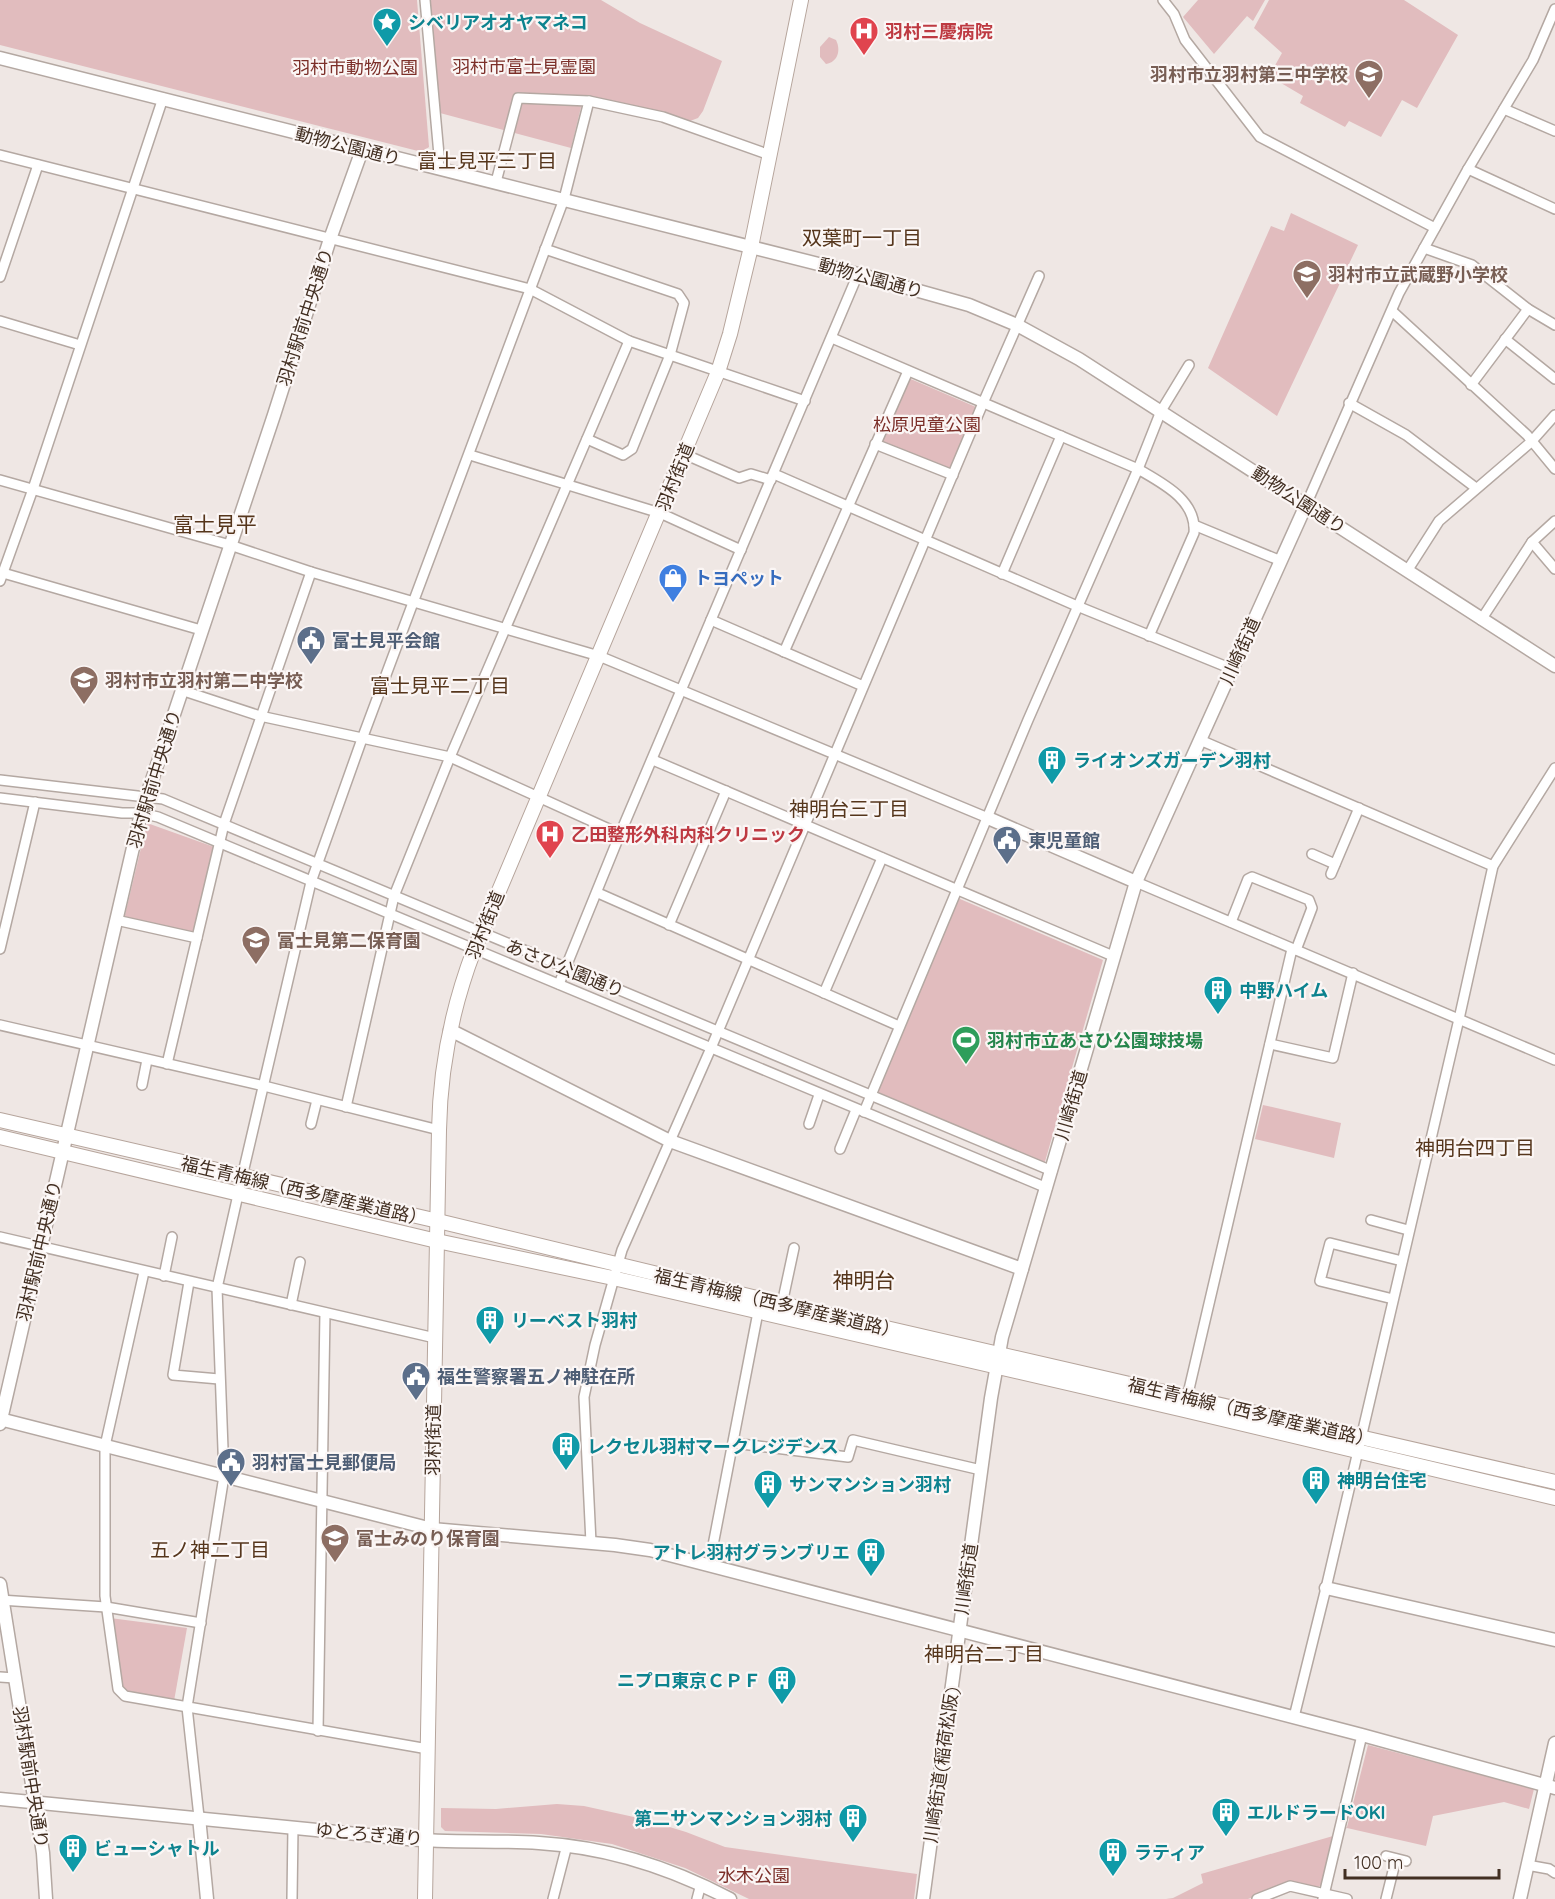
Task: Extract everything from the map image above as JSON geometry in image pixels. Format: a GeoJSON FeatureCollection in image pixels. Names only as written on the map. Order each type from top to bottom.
{"type":"FeatureCollection","features":[{"type":"Feature","properties":{"kind":"main road","name":"羽村街道"},"geometry":{"type":"LineString","coordinates":[[425,1899],[439,1130],[440,1098],[450,1030],[459,991],[474,950],[718,372],[730,334],[751,247],[801,0]]}},
{"type":"Feature","properties":{"kind":"main road","name":"福生青梅線（西多摩産業道路）"},"geometry":{"type":"LineString","coordinates":[[0,1120],[438,1221],[615,1272],[759,1306],[1359,1444],[1555,1482]]}},
{"type":"Feature","properties":{"kind":"main road","name":"福生青梅線（西多摩産業道路）"},"geometry":{"type":"LineString","coordinates":[[0,1137],[438,1241],[615,1272]]}},
{"type":"Feature","properties":{"kind":"main road","name":"福生青梅線（西多摩産業道路）"},"geometry":{"type":"LineString","coordinates":[[759,1306],[782,1304],[997,1360]]}},
{"type":"Feature","properties":{"kind":"main road","name":"福生青梅線（西多摩産業道路）"},"geometry":{"type":"LineString","coordinates":[[1359,1444],[1555,1498]]}},
{"type":"Feature","properties":{"kind":"street"},"geometry":{"type":"LineString","coordinates":[[425,0],[439,155],[438,169]]}},
{"type":"Feature","properties":{"kind":"street"},"geometry":{"type":"LineString","coordinates":[[1163,0],[1174,14],[1185,40],[1260,137],[1435,228]]}},
{"type":"Feature","properties":{"kind":"street"},"geometry":{"type":"LineString","coordinates":[[1306,505],[1399,292],[1468,169],[1551,33],[1555,9]]}},
{"type":"Feature","properties":{"kind":"street","name":"動物公園通り"},"geometry":{"type":"LineString","coordinates":[[0,58],[564,199],[858,274],[969,305],[1017,325],[1079,359],[1555,666]]}},
{"type":"Feature","properties":{"kind":"street"},"geometry":{"type":"LineString","coordinates":[[163,98],[33,489],[1,577],[201,630]]}},
{"type":"Feature","properties":{"kind":"street"},"geometry":{"type":"LineString","coordinates":[[496,182],[518,98],[589,101],[663,117],[770,155]]}},
{"type":"Feature","properties":{"kind":"street"},"geometry":{"type":"LineString","coordinates":[[207,1899],[187,1707],[224,1476],[216,1288],[311,882],[362,739],[564,199],[589,101]]}},
{"type":"Feature","properties":{"kind":"street"},"geometry":{"type":"LineString","coordinates":[[1504,109],[1555,131]]}},
{"type":"Feature","properties":{"kind":"street","name":"羽村駅前中央通り"},"geometry":{"type":"LineString","coordinates":[[0,1424],[141,813],[274,415],[330,239],[362,150]]}},
{"type":"Feature","properties":{"kind":"street"},"geometry":{"type":"LineString","coordinates":[[0,155],[530,289],[629,341],[805,401]]}},
{"type":"Feature","properties":{"kind":"street"},"geometry":{"type":"LineString","coordinates":[[0,277],[38,165]]}},
{"type":"Feature","properties":{"kind":"street"},"geometry":{"type":"LineString","coordinates":[[1468,169],[1555,209]]}},
{"type":"Feature","properties":{"kind":"street"},"geometry":{"type":"LineString","coordinates":[[1424,248],[1472,265],[1528,309],[1555,325]]}},
{"type":"Feature","properties":{"kind":"street"},"geometry":{"type":"LineString","coordinates":[[545,249],[678,294],[684,303],[670,355],[632,450],[622,455],[587,440]]}},
{"type":"Feature","properties":{"kind":"street"},"geometry":{"type":"LineString","coordinates":[[560,984],[620,834],[858,274]]}},
{"type":"Feature","properties":{"kind":"street"},"geometry":{"type":"LineString","coordinates":[[591,1544],[583,1405],[595,1345],[622,1250],[711,1048],[983,403],[1039,276]]}},
{"type":"Feature","properties":{"kind":"street"},"geometry":{"type":"LineString","coordinates":[[1471,385],[1528,309]]}},
{"type":"Feature","properties":{"kind":"street"},"geometry":{"type":"LineString","coordinates":[[1392,311],[1527,435],[1555,469]]}},
{"type":"Feature","properties":{"kind":"street"},"geometry":{"type":"LineString","coordinates":[[0,321],[80,345]]}},
{"type":"Feature","properties":{"kind":"street"},"geometry":{"type":"LineString","coordinates":[[832,338],[1138,469],[1172,489],[1185,503],[1194,525],[1194,533],[1149,636]]}},
{"type":"Feature","properties":{"kind":"street"},"geometry":{"type":"LineString","coordinates":[[1505,339],[1555,379]]}},
{"type":"Feature","properties":{"kind":"street"},"geometry":{"type":"LineString","coordinates":[[346,1107],[388,914],[394,896],[450,757],[629,341]]}},
{"type":"Feature","properties":{"kind":"street"},"geometry":{"type":"LineString","coordinates":[[840,1149],[871,1095],[1028,720],[1138,469],[1161,411],[1189,365]]}},
{"type":"Feature","properties":{"kind":"street"},"geometry":{"type":"LineString","coordinates":[[784,652],[908,370]]}},
{"type":"Feature","properties":{"kind":"street"},"geometry":{"type":"LineString","coordinates":[[1349,403],[1406,435],[1476,488]]}},
{"type":"Feature","properties":{"kind":"street"},"geometry":{"type":"LineString","coordinates":[[1407,571],[1440,521],[1531,442],[1555,415]]}},
{"type":"Feature","properties":{"kind":"street"},"geometry":{"type":"LineString","coordinates":[[1002,574],[1061,436]]}},
{"type":"Feature","properties":{"kind":"street"},"geometry":{"type":"LineString","coordinates":[[875,444],[953,475]]}},
{"type":"Feature","properties":{"kind":"street"},"geometry":{"type":"LineString","coordinates":[[684,454],[739,478],[751,474],[772,477],[848,506],[1077,606],[1232,669]]}},
{"type":"Feature","properties":{"kind":"street"},"geometry":{"type":"LineString","coordinates":[[470,455],[660,513],[741,550]]}},
{"type":"Feature","properties":{"kind":"street"},"geometry":{"type":"LineString","coordinates":[[0,480],[230,545],[311,572],[598,656],[988,818],[1555,1060]]}},
{"type":"Feature","properties":{"kind":"street","name":"川崎街道"},"geometry":{"type":"LineString","coordinates":[[959,1631],[997,1360],[1113,956],[1136,882],[1306,505]]}},
{"type":"Feature","properties":{"kind":"street"},"geometry":{"type":"LineString","coordinates":[[1481,620],[1532,542],[1555,521]]}},
{"type":"Feature","properties":{"kind":"street"},"geometry":{"type":"LineString","coordinates":[[1194,525],[1281,561]]}},
{"type":"Feature","properties":{"kind":"street"},"geometry":{"type":"LineString","coordinates":[[1532,542],[1555,569]]}},
{"type":"Feature","properties":{"kind":"street"},"geometry":{"type":"LineString","coordinates":[[167,1064],[224,824],[311,572]]}},
{"type":"Feature","properties":{"kind":"street"},"geometry":{"type":"LineString","coordinates":[[711,620],[863,686]]}},
{"type":"Feature","properties":{"kind":"street"},"geometry":{"type":"LineString","coordinates":[[181,690],[260,716],[450,757],[620,834]]}},
{"type":"Feature","properties":{"kind":"street"},"geometry":{"type":"LineString","coordinates":[[1200,740],[1493,866]]}},
{"type":"Feature","properties":{"kind":"street"},"geometry":{"type":"LineString","coordinates":[[653,760],[1113,956]]}},
{"type":"Feature","properties":{"kind":"street"},"geometry":{"type":"LineString","coordinates":[[1294,1718],[1493,866],[1555,768]]}},
{"type":"Feature","properties":{"kind":"street","name":"あさひ公園通り"},"geometry":{"type":"LineString","coordinates":[[0,780],[163,799],[1052,1171]]}},
{"type":"Feature","properties":{"kind":"street"},"geometry":{"type":"LineString","coordinates":[[669,925],[726,791]]}},
{"type":"Feature","properties":{"kind":"street","name":"あさひ公園通り"},"geometry":{"type":"LineString","coordinates":[[0,798],[122,813],[141,813],[158,817],[560,984],[819,1095],[1047,1188]]}},
{"type":"Feature","properties":{"kind":"street"},"geometry":{"type":"LineString","coordinates":[[0,949],[34,802]]}},
{"type":"Feature","properties":{"kind":"street"},"geometry":{"type":"LineString","coordinates":[[1331,874],[1359,808]]}},
{"type":"Feature","properties":{"kind":"street"},"geometry":{"type":"LineString","coordinates":[[1312,854],[1335,864]]}},
{"type":"Feature","properties":{"kind":"street"},"geometry":{"type":"LineString","coordinates":[[824,993],[882,858]]}},
{"type":"Feature","properties":{"kind":"street"},"geometry":{"type":"LineString","coordinates":[[1185,1404],[1294,949],[1312,908],[1309,900],[1252,877],[1248,879],[1231,922]]}},
{"type":"Feature","properties":{"kind":"street"},"geometry":{"type":"LineString","coordinates":[[598,893],[900,1026]]}},
{"type":"Feature","properties":{"kind":"street"},"geometry":{"type":"LineString","coordinates":[[116,920],[197,938]]}},
{"type":"Feature","properties":{"kind":"street"},"geometry":{"type":"LineString","coordinates":[[1270,1044],[1333,1058],[1353,973]]}},
{"type":"Feature","properties":{"kind":"street"},"geometry":{"type":"LineString","coordinates":[[0,1025],[264,1086],[439,1130]]}},
{"type":"Feature","properties":{"kind":"street"},"geometry":{"type":"LineString","coordinates":[[450,1030],[670,1141],[1022,1269]]}},
{"type":"Feature","properties":{"kind":"street"},"geometry":{"type":"LineString","coordinates":[[142,1085],[147,1060]]}},
{"type":"Feature","properties":{"kind":"street"},"geometry":{"type":"LineString","coordinates":[[809,1124],[819,1095]]}},
{"type":"Feature","properties":{"kind":"street"},"geometry":{"type":"LineString","coordinates":[[311,1124],[317,1100]]}},
{"type":"Feature","properties":{"kind":"street"},"geometry":{"type":"LineString","coordinates":[[1371,1220],[1408,1230]]}},
{"type":"Feature","properties":{"kind":"street"},"geometry":{"type":"LineString","coordinates":[[0,1237],[435,1338]]}},
{"type":"Feature","properties":{"kind":"street"},"geometry":{"type":"LineString","coordinates":[[164,1276],[172,1237]]}},
{"type":"Feature","properties":{"kind":"street"},"geometry":{"type":"LineString","coordinates":[[1393,1299],[1320,1281],[1330,1243],[1402,1261]]}},
{"type":"Feature","properties":{"kind":"street"},"geometry":{"type":"LineString","coordinates":[[782,1304],[794,1248]]}},
{"type":"Feature","properties":{"kind":"street"},"geometry":{"type":"LineString","coordinates":[[291,1305],[300,1262]]}},
{"type":"Feature","properties":{"kind":"street"},"geometry":{"type":"LineString","coordinates":[[144,1272],[105,1446],[106,1607],[118,1689],[125,1696],[428,1749]]}},
{"type":"Feature","properties":{"kind":"street"},"geometry":{"type":"LineString","coordinates":[[189,1282],[173,1375],[219,1379]]}},
{"type":"Feature","properties":{"kind":"street"},"geometry":{"type":"LineString","coordinates":[[709,1566],[759,1306]]}},
{"type":"Feature","properties":{"kind":"street"},"geometry":{"type":"LineString","coordinates":[[318,1731],[325,1313]]}},
{"type":"Feature","properties":{"kind":"street"},"geometry":{"type":"LineString","coordinates":[[0,1419],[432,1529],[642,1548],[1550,1786]]}},
{"type":"Feature","properties":{"kind":"street"},"geometry":{"type":"LineString","coordinates":[[733,1443],[848,1457],[853,1440],[981,1470]]}},
{"type":"Feature","properties":{"kind":"street","name":"羽村駅前中央通り"},"geometry":{"type":"LineString","coordinates":[[0,1584],[43,1856],[46,1899]]}},
{"type":"Feature","properties":{"kind":"street"},"geometry":{"type":"LineString","coordinates":[[1326,1588],[1555,1640]]}},
{"type":"Feature","properties":{"kind":"street"},"geometry":{"type":"LineString","coordinates":[[1,1600],[106,1607],[201,1623]]}},
{"type":"Feature","properties":{"kind":"street","name":"川崎街道(稲荷松阪)"},"geometry":{"type":"LineString","coordinates":[[923,1899],[959,1631]]}},
{"type":"Feature","properties":{"kind":"street"},"geometry":{"type":"LineString","coordinates":[[0,1677],[15,1678]]}},
{"type":"Feature","properties":{"kind":"street"},"geometry":{"type":"LineString","coordinates":[[1324,1896],[1362,1735]]}},
{"type":"Feature","properties":{"kind":"street"},"geometry":{"type":"LineString","coordinates":[[1520,1899],[1527,1865],[1550,1786],[1555,1743]]}},
{"type":"Feature","properties":{"kind":"street","name":"ゆとろぎ通り"},"geometry":{"type":"LineString","coordinates":[[0,1799],[425,1839],[567,1845],[632,1858],[701,1884],[730,1899]]}},
{"type":"Feature","properties":{"kind":"street"},"geometry":{"type":"LineString","coordinates":[[292,1827],[292,1899]]}},
{"type":"Feature","properties":{"kind":"street"},"geometry":{"type":"LineString","coordinates":[[552,1899],[567,1845]]}},
{"type":"Feature","properties":{"kind":"street"},"geometry":{"type":"LineString","coordinates":[[1386,1856],[1406,1862]]}},
{"type":"Feature","properties":{"kind":"street"},"geometry":{"type":"LineString","coordinates":[[1386,1899],[1396,1859]]}},
{"type":"Feature","properties":{"kind":"street"},"geometry":{"type":"LineString","coordinates":[[1527,1865],[1549,1869],[1555,1873]]}},
{"type":"Feature","properties":{"kind":"street"},"geometry":{"type":"LineString","coordinates":[[697,1899],[701,1884]]}},
{"type":"Feature","properties":{"kind":"street"},"geometry":{"type":"LineString","coordinates":[[1257,1899],[1290,1886],[1324,1896],[1347,1899]]}},
{"type":"Feature","properties":{"kind":"green space","name":"羽村市動物公園"},"geometry":{"type":"Polygon","coordinates":[[[0,0],[417,0],[429,147],[422,152],[0,45],[0,0]]]}},
{"type":"Feature","properties":{"kind":"green space","name":"羽村市富士見霊園"},"geometry":{"type":"Polygon","coordinates":[[[429,0],[601,0],[640,23],[722,61],[703,111],[698,118],[690,121],[584,95],[571,148],[440,113],[429,0]]]}},
{"type":"Feature","properties":{"kind":"green space"},"geometry":{"type":"Polygon","coordinates":[[[1198,0],[1265,0],[1253,21],[1247,16],[1214,54],[1183,17],[1198,0]]]}},
{"type":"Feature","properties":{"kind":"green space"},"geometry":{"type":"Polygon","coordinates":[[[1269,0],[1404,0],[1458,35],[1417,108],[1402,100],[1381,137],[1349,121],[1345,127],[1300,103],[1303,96],[1281,83],[1273,69],[1282,53],[1254,28],[1269,0]]]}},
{"type":"Feature","properties":{"kind":"green space"},"geometry":{"type":"Polygon","coordinates":[[[829,37],[836,40],[838,51],[836,58],[826,64],[820,57],[820,47],[829,37]]]}},
{"type":"Feature","properties":{"kind":"green space"},"geometry":{"type":"Polygon","coordinates":[[[1291,213],[1358,245],[1277,416],[1208,368],[1271,226],[1284,231],[1291,213]]]}},
{"type":"Feature","properties":{"kind":"green space","name":"松原児童公園"},"geometry":{"type":"Polygon","coordinates":[[[906,377],[976,407],[949,472],[877,443],[906,377]]]}},
{"type":"Feature","properties":{"kind":"green space"},"geometry":{"type":"Polygon","coordinates":[[[147,823],[217,848],[193,935],[124,919],[147,823]]]}},
{"type":"Feature","properties":{"kind":"green space"},"geometry":{"type":"Polygon","coordinates":[[[953,896],[1103,960],[1044,1165],[873,1097],[953,896]]]}},
{"type":"Feature","properties":{"kind":"green space"},"geometry":{"type":"Polygon","coordinates":[[[1263,1105],[1341,1123],[1334,1158],[1255,1139],[1263,1105]]]}},
{"type":"Feature","properties":{"kind":"green space"},"geometry":{"type":"Polygon","coordinates":[[[110,1618],[187,1628],[174,1701],[132,1697],[118,1689],[110,1618]]]}},
{"type":"Feature","properties":{"kind":"green space"},"geometry":{"type":"Polygon","coordinates":[[[1368,1745],[1534,1789],[1529,1809],[1504,1802],[1433,1816],[1426,1846],[1347,1828],[1333,1836],[1347,1827],[1368,1745]]]}},
{"type":"Feature","properties":{"kind":"green space","name":"水木公園"},"geometry":{"type":"Polygon","coordinates":[[[557,1804],[584,1806],[643,1819],[725,1847],[917,1874],[914,1899],[749,1899],[685,1868],[612,1844],[541,1834],[445,1831],[441,1827],[441,1808],[496,1809],[557,1804]]]}},
{"type":"Feature","properties":{"kind":"green space"},"geometry":{"type":"Polygon","coordinates":[[[1333,1836],[1321,1885],[1318,1887],[1289,1883],[1248,1899],[1166,1899],[1173,1898],[1203,1883],[1201,1874],[1333,1836]]]}},
{"type":"Feature","properties":{"kind":"place","name":"シベリアオオヤマネコ"},"geometry":{"type":"Point","coordinates":[387,48]}},
{"type":"Feature","properties":{"kind":"place","name":"羽村三慶病院"},"geometry":{"type":"Point","coordinates":[864,56]}},
{"type":"Feature","properties":{"kind":"place","name":"羽村市立羽村第三中学校"},"geometry":{"type":"Point","coordinates":[1369,100]}},
{"type":"Feature","properties":{"kind":"place","name":"羽村市立武蔵野小学校"},"geometry":{"type":"Point","coordinates":[1307,300]}},
{"type":"Feature","properties":{"kind":"place","name":"トヨペット"},"geometry":{"type":"Point","coordinates":[673,604]}},
{"type":"Feature","properties":{"kind":"place","name":"富士見平会館"},"geometry":{"type":"Point","coordinates":[311,666]}},
{"type":"Feature","properties":{"kind":"place","name":"羽村市立羽村第二中学校"},"geometry":{"type":"Point","coordinates":[84,706]}},
{"type":"Feature","properties":{"kind":"place","name":"ライオンズガーデン羽村"},"geometry":{"type":"Point","coordinates":[1052,786]}},
{"type":"Feature","properties":{"kind":"place","name":"乙田整形外科内科クリニック"},"geometry":{"type":"Point","coordinates":[550,860]}},
{"type":"Feature","properties":{"kind":"place","name":"東児童館"},"geometry":{"type":"Point","coordinates":[1007,866]}},
{"type":"Feature","properties":{"kind":"place","name":"富士見第二保育園"},"geometry":{"type":"Point","coordinates":[256,966]}},
{"type":"Feature","properties":{"kind":"place","name":"中野ハイム"},"geometry":{"type":"Point","coordinates":[1218,1016]}},
{"type":"Feature","properties":{"kind":"place","name":"羽村市立あさひ公園球技場"},"geometry":{"type":"Point","coordinates":[966,1066]}},
{"type":"Feature","properties":{"kind":"place","name":"リーベスト羽村"},"geometry":{"type":"Point","coordinates":[490,1346]}},
{"type":"Feature","properties":{"kind":"place","name":"福生警察署五ノ神駐在所"},"geometry":{"type":"Point","coordinates":[416,1402]}},
{"type":"Feature","properties":{"kind":"place","name":"レクセル羽村マークレジデンス"},"geometry":{"type":"Point","coordinates":[566,1472]}},
{"type":"Feature","properties":{"kind":"place","name":"羽村富士見郵便局"},"geometry":{"type":"Point","coordinates":[231,1488]}},
{"type":"Feature","properties":{"kind":"place","name":"神明台住宅"},"geometry":{"type":"Point","coordinates":[1316,1506]}},
{"type":"Feature","properties":{"kind":"place","name":"サンマンション羽村"},"geometry":{"type":"Point","coordinates":[768,1510]}},
{"type":"Feature","properties":{"kind":"place","name":"富士みのり保育園"},"geometry":{"type":"Point","coordinates":[335,1564]}},
{"type":"Feature","properties":{"kind":"place","name":"アトレ羽村グランブリエ"},"geometry":{"type":"Point","coordinates":[871,1578]}},
{"type":"Feature","properties":{"kind":"place","name":"ニプロ東京ＣＰＦ"},"geometry":{"type":"Point","coordinates":[782,1706]}},
{"type":"Feature","properties":{"kind":"place","name":"エルドラードOKI"},"geometry":{"type":"Point","coordinates":[1226,1838]}},
{"type":"Feature","properties":{"kind":"place","name":"第二サンマンション羽村"},"geometry":{"type":"Point","coordinates":[853,1844]}},
{"type":"Feature","properties":{"kind":"place","name":"ビューシャトル"},"geometry":{"type":"Point","coordinates":[73,1874]}},
{"type":"Feature","properties":{"kind":"place","name":"ラティア"},"geometry":{"type":"Point","coordinates":[1113,1878]}},
{"type":"Feature","properties":{"kind":"district","name":"富士見平三丁目"},"geometry":{"type":"Point","coordinates":[487,160]}},
{"type":"Feature","properties":{"kind":"district","name":"双葉町一丁目"},"geometry":{"type":"Point","coordinates":[862,237]}},
{"type":"Feature","properties":{"kind":"district","name":"富士見平"},"geometry":{"type":"Point","coordinates":[215,524]}},
{"type":"Feature","properties":{"kind":"district","name":"富士見平二丁目"},"geometry":{"type":"Point","coordinates":[440,685]}},
{"type":"Feature","properties":{"kind":"district","name":"神明台三丁目"},"geometry":{"type":"Point","coordinates":[849,808]}},
{"type":"Feature","properties":{"kind":"district","name":"神明台四丁目"},"geometry":{"type":"Point","coordinates":[1475,1147]}},
{"type":"Feature","properties":{"kind":"district","name":"神明台"},"geometry":{"type":"Point","coordinates":[864,1280]}},
{"type":"Feature","properties":{"kind":"district","name":"五ノ神二丁目"},"geometry":{"type":"Point","coordinates":[210,1549]}},
{"type":"Feature","properties":{"kind":"district","name":"神明台二丁目"},"geometry":{"type":"Point","coordinates":[984,1653]}}]}
